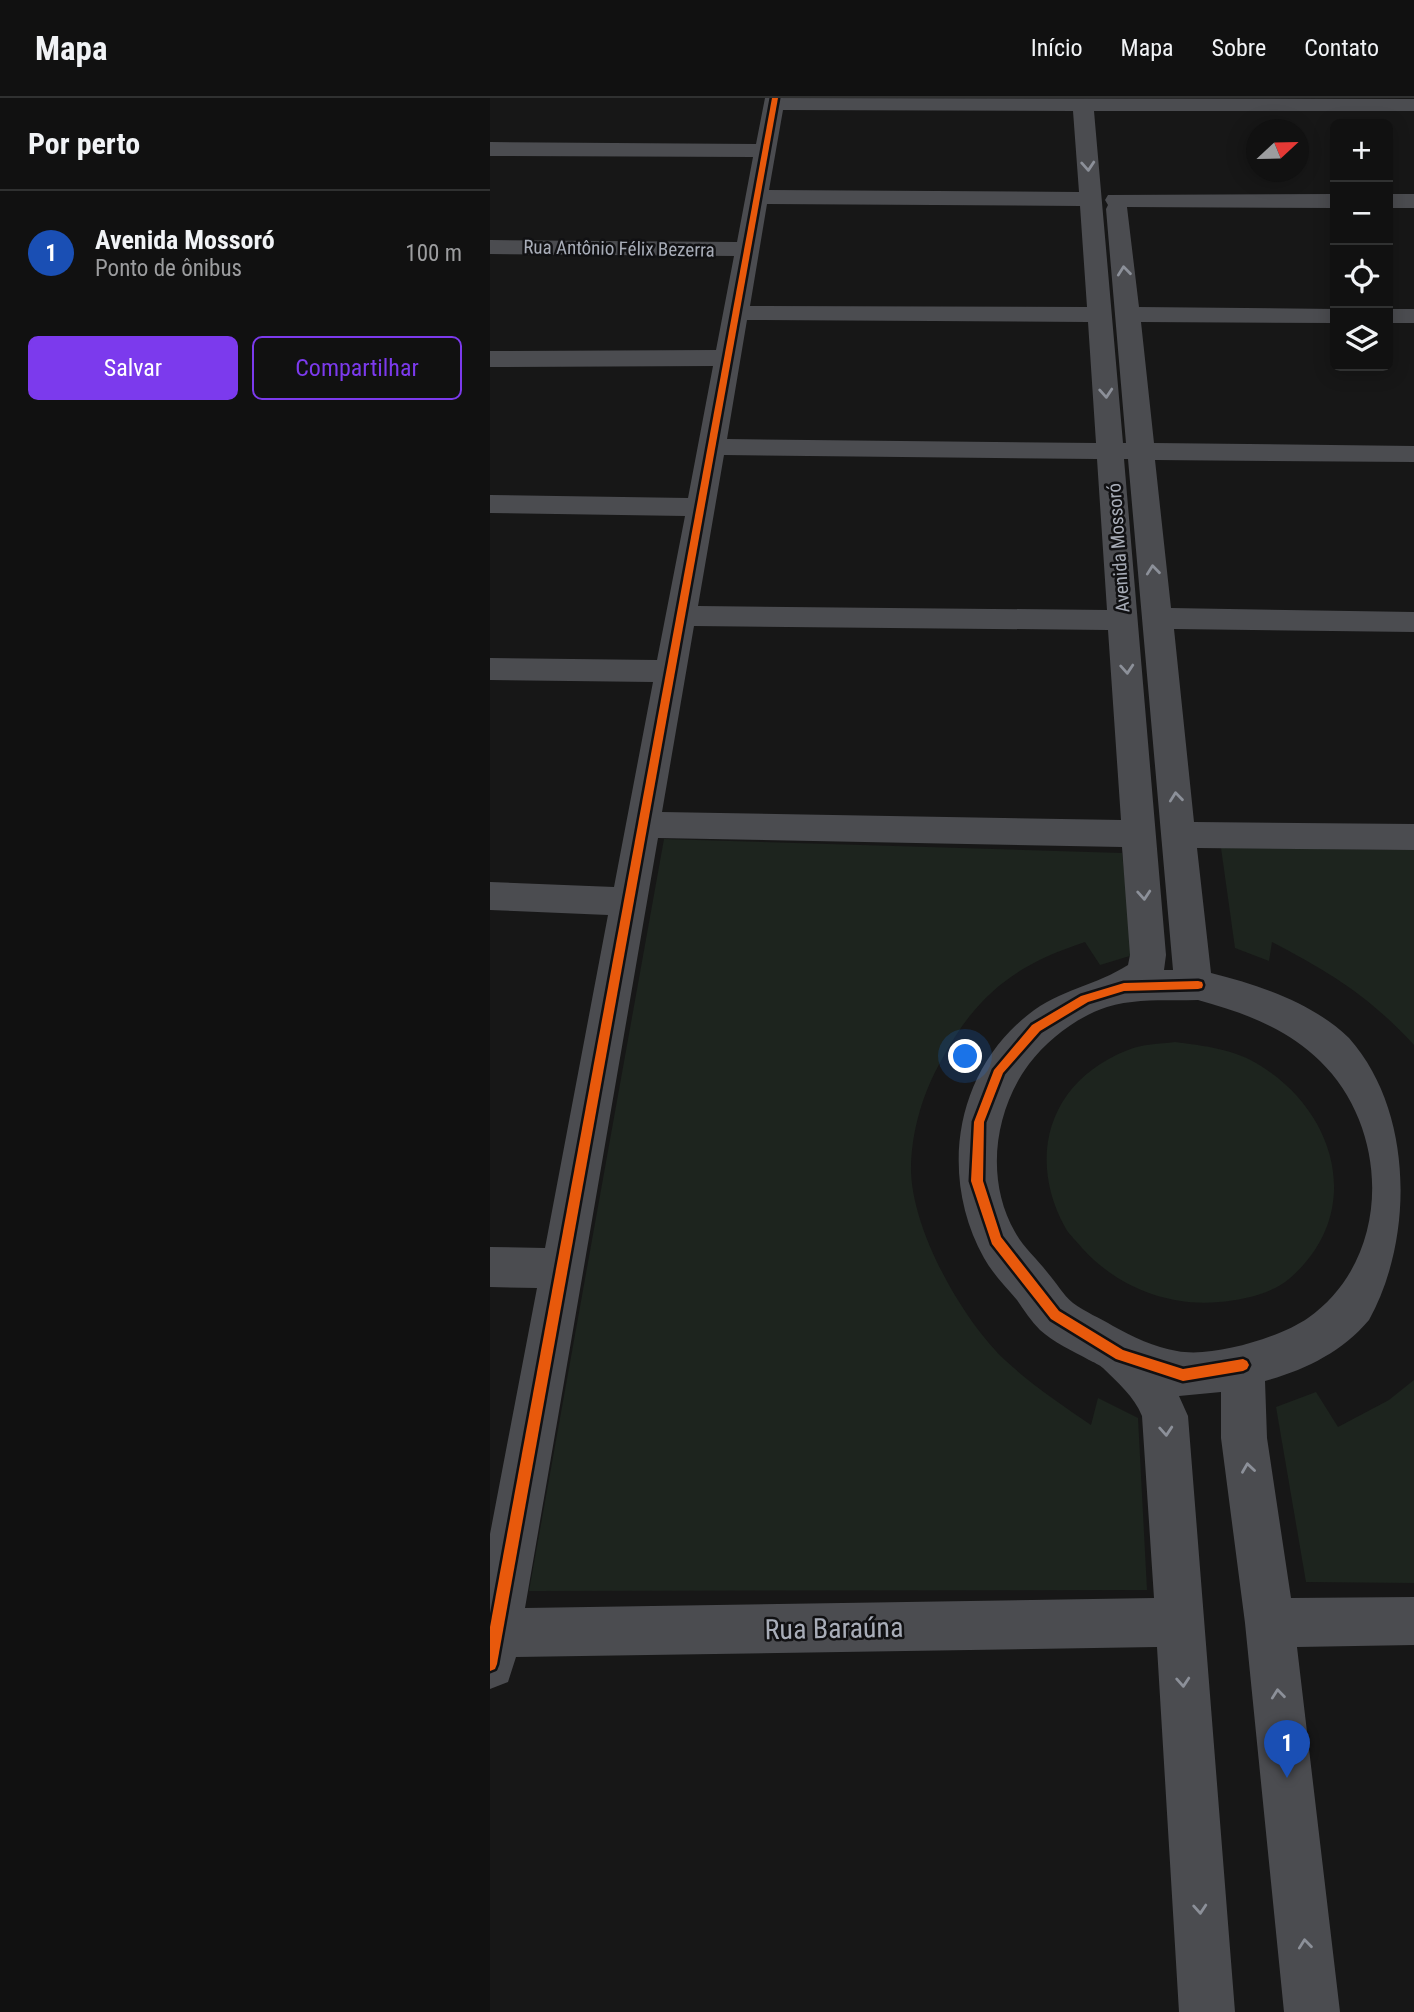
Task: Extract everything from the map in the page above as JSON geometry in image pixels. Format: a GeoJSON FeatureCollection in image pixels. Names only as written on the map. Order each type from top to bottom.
{"type":"FeatureCollection","features":[{"type":"Feature","properties":{"kind":"street"},"geometry":{"type":"LineString","coordinates":[[492,1644],[775,101],[1414,105]]}},
{"type":"Feature","properties":{"kind":"street","name":"Avenida Mossoró"},"geometry":{"type":"LineString","coordinates":[[1095,101],[1114,315],[1110,451],[1149,955],[1145,973],[1124,987]]}},
{"type":"Feature","properties":{"kind":"street"},"geometry":{"type":"LineString","coordinates":[[490,149],[765,151]]}},
{"type":"Feature","properties":{"kind":"street"},"geometry":{"type":"LineString","coordinates":[[757,197],[1330,201]]}},
{"type":"Feature","properties":{"kind":"street"},"geometry":{"type":"LineString","coordinates":[[1393,201],[1414,201]]}},
{"type":"Feature","properties":{"kind":"street","name":"Rua Antônio Félix Bezerra"},"geometry":{"type":"LineString","coordinates":[[490,247],[748,249]]}},
{"type":"Feature","properties":{"kind":"street"},"geometry":{"type":"LineString","coordinates":[[737,313],[1330,316]]}},
{"type":"Feature","properties":{"kind":"street"},"geometry":{"type":"LineString","coordinates":[[1114,315],[1141,450],[1192,972],[1198,985]]}},
{"type":"Feature","properties":{"kind":"street"},"geometry":{"type":"LineString","coordinates":[[1393,316],[1414,316]]}},
{"type":"Feature","properties":{"kind":"street"},"geometry":{"type":"LineString","coordinates":[[490,359],[729,358]]}},
{"type":"Feature","properties":{"kind":"street"},"geometry":{"type":"LineString","coordinates":[[713,447],[1414,454]]}},
{"type":"Feature","properties":{"kind":"street"},"geometry":{"type":"LineString","coordinates":[[490,504],[702,507]]}},
{"type":"Feature","properties":{"kind":"street"},"geometry":{"type":"LineString","coordinates":[[682,616],[1123,620]]}},
{"type":"Feature","properties":{"kind":"street"},"geometry":{"type":"LineString","coordinates":[[1158,618],[1414,622]]}},
{"type":"Feature","properties":{"kind":"street"},"geometry":{"type":"LineString","coordinates":[[490,669],[672,671]]}},
{"type":"Feature","properties":{"kind":"street"},"geometry":{"type":"LineString","coordinates":[[642,825],[1139,834]]}},
{"type":"Feature","properties":{"kind":"street"},"geometry":{"type":"LineString","coordinates":[[1179,835],[1414,837]]}},
{"type":"Feature","properties":{"kind":"street"},"geometry":{"type":"LineString","coordinates":[[490,896],[628,902]]}},
{"type":"Feature","properties":{"kind":"street"},"geometry":{"type":"LineString","coordinates":[[1119,1355],[1183,1375],[1243,1365],[1298,1349],[1343,1320],[1377,1281],[1396,1234],[1401,1184],[1390,1136],[1368,1090],[1335,1051],[1294,1020],[1248,997],[1198,985],[1124,987],[1085,999],[1036,1028],[999,1070],[979,1122],[977,1181],[996,1240],[1055,1315],[1119,1355],[1151,1383],[1165,1416],[1207,2012]]}},
{"type":"Feature","properties":{"kind":"street"},"geometry":{"type":"LineString","coordinates":[[490,1268],[562,1268]]}},
{"type":"Feature","properties":{"kind":"street"},"geometry":{"type":"LineString","coordinates":[[1243,1365],[1244,1438],[1270,1623],[1312,2012]]}},
{"type":"Feature","properties":{"kind":"street"},"geometry":{"type":"LineString","coordinates":[[1270,1623],[1414,1621]]}},
{"type":"Feature","properties":{"kind":"street","name":"Rua Baraúna"},"geometry":{"type":"LineString","coordinates":[[492,1644],[1179,1622]]}},
{"type":"Feature","properties":{"kind":"shaded area"},"geometry":{"type":"Polygon","coordinates":[[[664,839],[1122,853],[1133,955],[1100,965],[1085,942],[1018,972],[984,999],[955,1036],[929,1085],[916,1127],[911,1170],[920,1220],[930,1247],[957,1299],[990,1344],[1026,1378],[1091,1425],[1098,1398],[1138,1418],[1147,1590],[529,1591],[664,839]]]}},
{"type":"Feature","properties":{"kind":"shaded area"},"geometry":{"type":"Polygon","coordinates":[[[1221,848],[1414,850],[1414,1045],[1365,999],[1293,953],[1272,942],[1269,961],[1235,948],[1221,848]]]}},
{"type":"Feature","properties":{"kind":"shaded area"},"geometry":{"type":"Polygon","coordinates":[[[1175,1042],[1230,1052],[1261,1066],[1288,1087],[1309,1111],[1324,1138],[1332,1167],[1334,1196],[1327,1226],[1313,1253],[1289,1279],[1265,1292],[1237,1300],[1200,1303],[1144,1291],[1111,1273],[1082,1248],[1067,1230],[1053,1200],[1047,1174],[1047,1148],[1053,1123],[1064,1100],[1080,1080],[1101,1063],[1133,1048],[1175,1042]]]}},
{"type":"Feature","properties":{"kind":"shaded area"},"geometry":{"type":"Polygon","coordinates":[[[1414,1380],[1414,1583],[1306,1582],[1276,1407],[1316,1392],[1338,1427],[1389,1400],[1414,1380]]]}},
{"type":"Feature","properties":{"kind":"cycle path"},"geometry":{"type":"LineString","coordinates":[[490,1664],[775,98]]}},
{"type":"Feature","properties":{"kind":"cycle path"},"geometry":{"type":"LineString","coordinates":[[1198,985],[1124,987],[1085,999],[1036,1028],[999,1070],[979,1122],[977,1181],[996,1240],[1055,1315],[1120,1355],[1183,1375],[1243,1365]]}},
{"type":"Feature","properties":{"kind":"place","name":"Avenida Mossoró"},"geometry":{"type":"Point","coordinates":[1287,1778]}}]}
